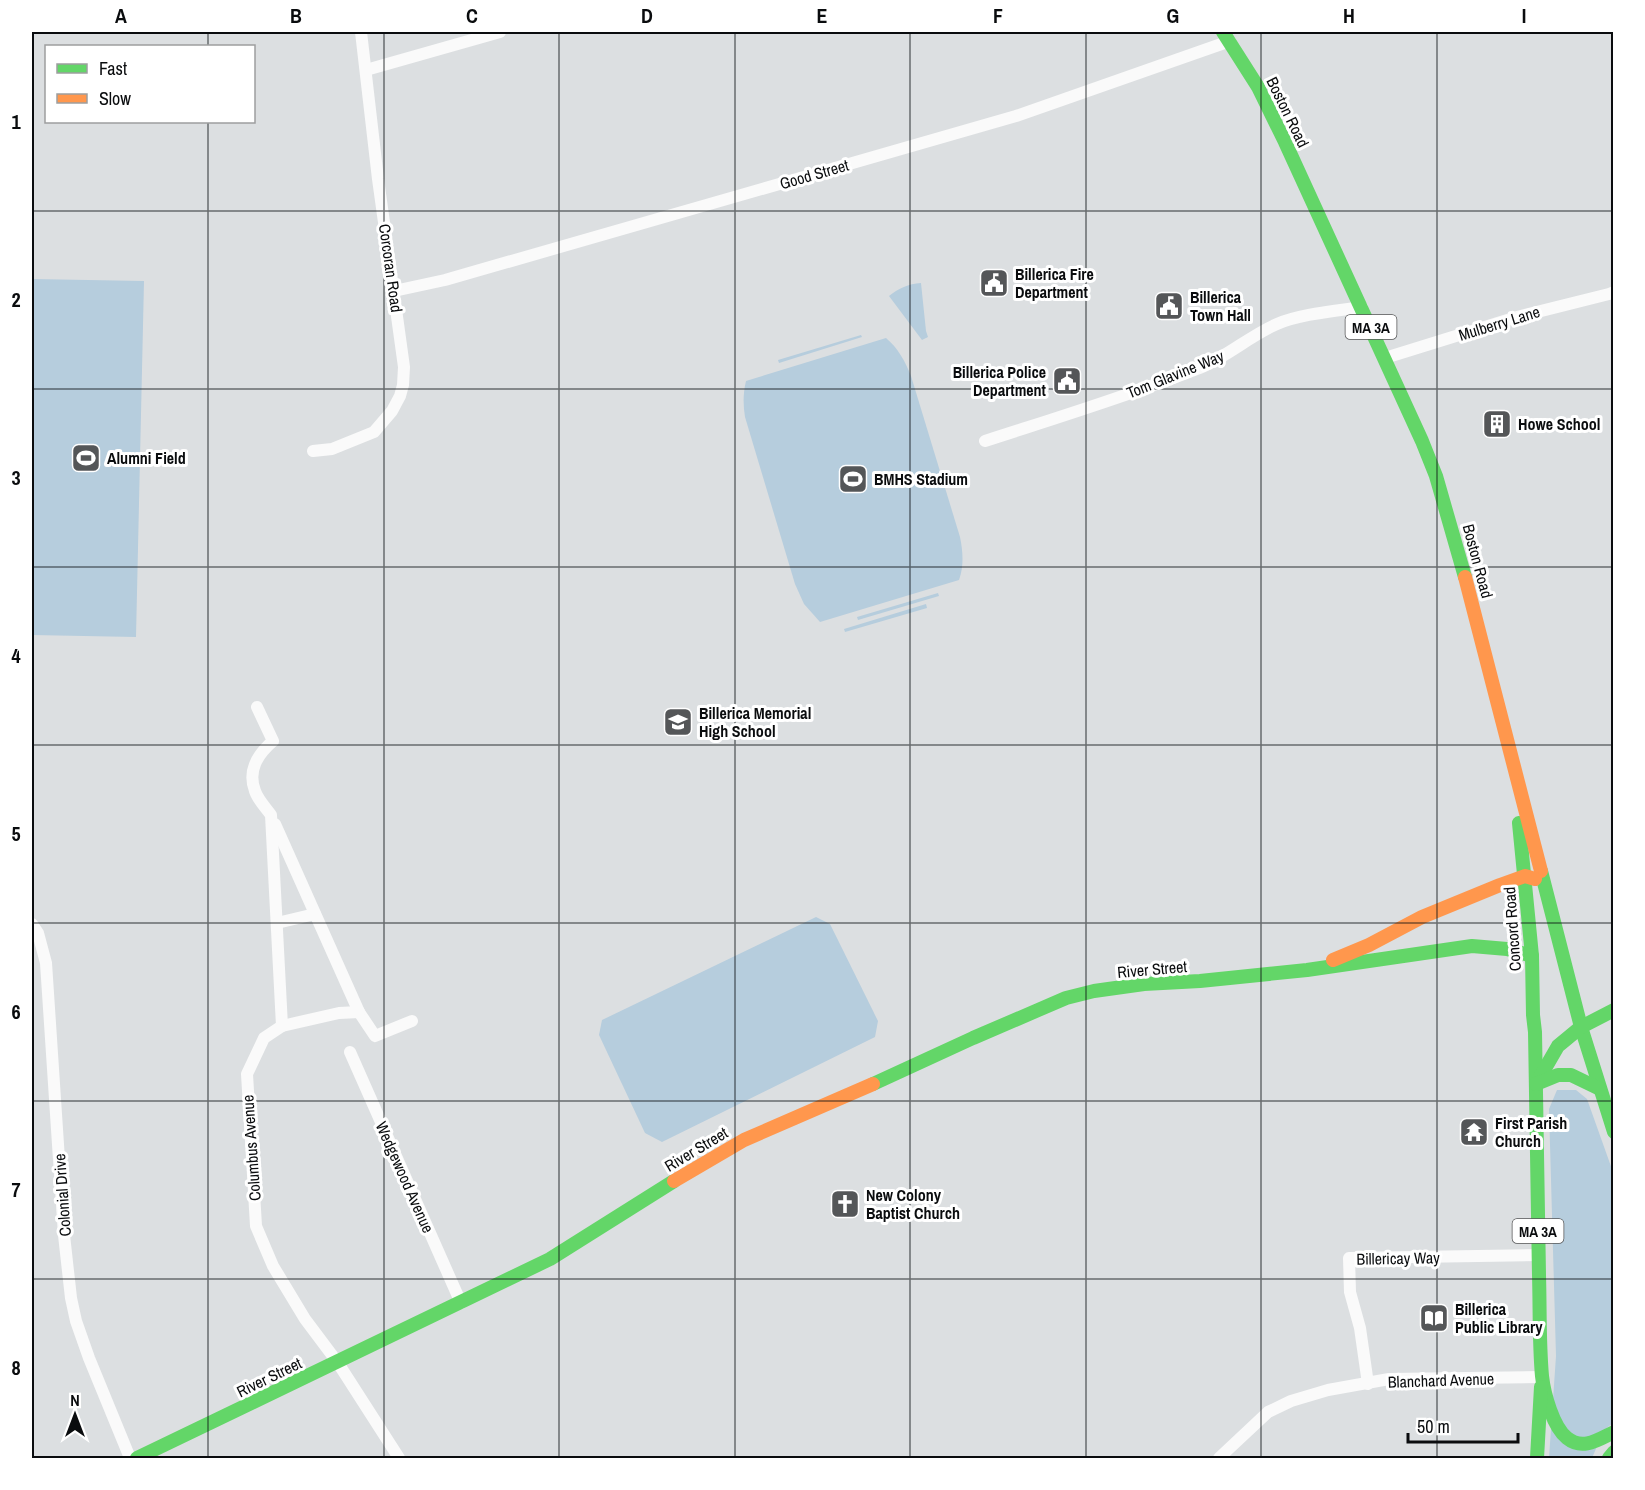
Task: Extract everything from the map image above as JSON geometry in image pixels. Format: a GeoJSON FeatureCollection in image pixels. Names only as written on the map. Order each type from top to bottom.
{"type":"FeatureCollection","features":[{"type":"Feature","properties":{"kind":"main road","name":"Boston Road"},"geometry":{"type":"LineString","coordinates":[[1226,36],[1258,87],[1362,307],[1436,476],[1455,540],[1581,1027],[1614,1132]]}},
{"type":"Feature","properties":{"kind":"main road","name":"Concord Road"},"geometry":{"type":"LineString","coordinates":[[1516,773],[1532,956],[1535,1032],[1536,1173],[1542,1377],[1537,1458]]}},
{"type":"Feature","properties":{"kind":"main road"},"geometry":{"type":"LineString","coordinates":[[1525,876],[1544,881]]}},
{"type":"Feature","properties":{"kind":"main road","name":"River Street"},"geometry":{"type":"LineString","coordinates":[[1307,970],[1369,945],[1422,917],[1525,876]]}},
{"type":"Feature","properties":{"kind":"main road","name":"River Street"},"geometry":{"type":"LineString","coordinates":[[137,1458],[550,1259],[683,1175],[744,1140],[1066,999],[1094,991],[1144,984],[1200,981],[1307,970],[1472,946],[1506,949],[1532,956]]}},
{"type":"Feature","properties":{"kind":"main road"},"geometry":{"type":"LineString","coordinates":[[1536,1084],[1558,1046],[1581,1027],[1614,1010]]}},
{"type":"Feature","properties":{"kind":"main road"},"geometry":{"type":"LineString","coordinates":[[1536,1084],[1558,1075],[1571,1075],[1600,1089]]}},
{"type":"Feature","properties":{"kind":"main road","name":"Concord Road"},"geometry":{"type":"LineString","coordinates":[[1542,1377],[1556,1423],[1570,1440],[1579,1444],[1588,1444],[1614,1432]]}},
{"type":"Feature","properties":{"kind":"main road"},"geometry":{"type":"LineString","coordinates":[[1609,1458],[1614,1452]]}},
{"type":"Feature","properties":{"kind":"street","name":"Corcoran Road"},"geometry":{"type":"LineString","coordinates":[[313,451],[332,449],[374,432],[392,411],[403,385],[404,367],[378,179],[362,32]]}},
{"type":"Feature","properties":{"kind":"street"},"geometry":{"type":"LineString","coordinates":[[366,70],[500,32]]}},
{"type":"Feature","properties":{"kind":"street","name":"Good Street"},"geometry":{"type":"LineString","coordinates":[[394,291],[456,277],[1007,119],[1226,36]]}},
{"type":"Feature","properties":{"kind":"street","name":"Mulberry Lane"},"geometry":{"type":"LineString","coordinates":[[1385,358],[1517,317],[1614,291]]}},
{"type":"Feature","properties":{"kind":"street","name":"Tom Glavine Way"},"geometry":{"type":"LineString","coordinates":[[985,441],[1200,368],[1239,347],[1257,333],[1280,323],[1362,307]]}},
{"type":"Feature","properties":{"kind":"street"},"geometry":{"type":"LineString","coordinates":[[257,706],[273,741],[260,753],[252,771],[255,792],[271,815],[359,1012],[375,1036],[412,1021]]}},
{"type":"Feature","properties":{"kind":"street"},"geometry":{"type":"LineString","coordinates":[[271,815],[282,1026],[339,1013],[359,1012]]}},
{"type":"Feature","properties":{"kind":"street"},"geometry":{"type":"LineString","coordinates":[[277,923],[315,914]]}},
{"type":"Feature","properties":{"kind":"street","name":"Colonial Drive"},"geometry":{"type":"LineString","coordinates":[[32,924],[38,933],[46,963],[64,1234],[76,1321],[130,1458]]}},
{"type":"Feature","properties":{"kind":"street","name":"Columbus Avenue"},"geometry":{"type":"LineString","coordinates":[[282,1026],[264,1038],[246,1074],[256,1226],[273,1266],[305,1319],[338,1363],[399,1458]]}},
{"type":"Feature","properties":{"kind":"street","name":"Wedgewood Avenue"},"geometry":{"type":"LineString","coordinates":[[350,1052],[461,1303]]}},
{"type":"Feature","properties":{"kind":"street","name":"Billericay Way"},"geometry":{"type":"LineString","coordinates":[[1368,1384],[1360,1328],[1350,1292],[1349,1258],[1539,1255]]}},
{"type":"Feature","properties":{"kind":"street","name":"Blanchard Avenue"},"geometry":{"type":"LineString","coordinates":[[1219,1458],[1268,1412],[1291,1401],[1328,1390],[1389,1379],[1542,1377]]}},
{"type":"Feature","properties":{"kind":"shaded area","name":"Alumni Field"},"geometry":{"type":"Polygon","coordinates":[[[32,279],[144,281],[136,637],[32,635],[32,279]]]}},
{"type":"Feature","properties":{"kind":"shaded area"},"geometry":{"type":"Polygon","coordinates":[[[921,283],[928,337],[922,340],[889,296],[904,287],[921,283]]]}},
{"type":"Feature","properties":{"kind":"shaded area"},"geometry":{"type":"Polygon","coordinates":[[[861,335],[862,337],[779,363],[778,360],[861,335]]]}},
{"type":"Feature","properties":{"kind":"shaded area","name":"BMHS Stadium"},"geometry":{"type":"Polygon","coordinates":[[[886,338],[901,355],[911,376],[960,537],[961,575],[959,580],[820,622],[804,604],[795,584],[745,417],[746,381],[886,338]]]}},
{"type":"Feature","properties":{"kind":"shaded area"},"geometry":{"type":"Polygon","coordinates":[[[938,593],[939,596],[858,620],[857,617],[938,593]]]}},
{"type":"Feature","properties":{"kind":"shaded area"},"geometry":{"type":"Polygon","coordinates":[[[926,604],[927,608],[845,632],[844,629],[926,604]]]}},
{"type":"Feature","properties":{"kind":"shaded area"},"geometry":{"type":"Polygon","coordinates":[[[816,917],[830,924],[878,1021],[875,1037],[662,1142],[645,1133],[599,1035],[602,1020],[816,917]]]}},
{"type":"Feature","properties":{"kind":"shaded area"},"geometry":{"type":"Polygon","coordinates":[[[1557,1090],[1576,1090],[1587,1099],[1613,1172],[1613,1423],[1604,1430],[1592,1458],[1549,1458],[1556,1356],[1549,1109],[1557,1090]]]}},
{"type":"Feature","properties":{"kind":"traffic: fast"},"geometry":{"type":"LineString","coordinates":[[1223,32],[1258,87],[1285,142],[1422,441],[1436,476],[1465,577]]}},
{"type":"Feature","properties":{"kind":"traffic: fast"},"geometry":{"type":"LineString","coordinates":[[1519,823],[1532,956],[1540,1338],[1543,1383],[1553,1418],[1567,1438],[1573,1442],[1585,1444],[1614,1432]]}},
{"type":"Feature","properties":{"kind":"traffic: fast"},"geometry":{"type":"LineString","coordinates":[[1541,871],[1581,1027],[1614,1132]]}},
{"type":"Feature","properties":{"kind":"traffic: fast"},"geometry":{"type":"LineString","coordinates":[[873,1084],[1066,998],[1094,991],[1144,984],[1200,981],[1307,970],[1472,946],[1507,949],[1532,956]]}},
{"type":"Feature","properties":{"kind":"traffic: fast"},"geometry":{"type":"LineString","coordinates":[[1536,1084],[1558,1046],[1581,1027],[1614,1010]]}},
{"type":"Feature","properties":{"kind":"traffic: fast"},"geometry":{"type":"LineString","coordinates":[[1536,1084],[1558,1075],[1571,1075],[1600,1089]]}},
{"type":"Feature","properties":{"kind":"traffic: fast"},"geometry":{"type":"LineString","coordinates":[[137,1458],[550,1259],[674,1181]]}},
{"type":"Feature","properties":{"kind":"traffic: fast"},"geometry":{"type":"LineString","coordinates":[[1537,1458],[1541,1387]]}},
{"type":"Feature","properties":{"kind":"traffic: fast"},"geometry":{"type":"LineString","coordinates":[[1609,1458],[1614,1452]]}},
{"type":"Feature","properties":{"kind":"traffic: slow"},"geometry":{"type":"LineString","coordinates":[[1465,577],[1541,871]]}},
{"type":"Feature","properties":{"kind":"traffic: slow"},"geometry":{"type":"LineString","coordinates":[[1333,960],[1369,945],[1422,917],[1500,885],[1525,876],[1535,879]]}},
{"type":"Feature","properties":{"kind":"traffic: slow"},"geometry":{"type":"LineString","coordinates":[[674,1181],[744,1140],[873,1084]]}},
{"type":"Feature","properties":{"kind":"place","name":"Billerica Fire Department"},"geometry":{"type":"Point","coordinates":[994,283]}},
{"type":"Feature","properties":{"kind":"place","name":"Billerica Town Hall"},"geometry":{"type":"Point","coordinates":[1169,306]}},
{"type":"Feature","properties":{"kind":"place","name":"Billerica Police Department"},"geometry":{"type":"Point","coordinates":[1067,381]}},
{"type":"Feature","properties":{"kind":"place","name":"Howe School"},"geometry":{"type":"Point","coordinates":[1497,424]}},
{"type":"Feature","properties":{"kind":"place","name":"Alumni Field"},"geometry":{"type":"Point","coordinates":[86,458]}},
{"type":"Feature","properties":{"kind":"place","name":"BMHS Stadium"},"geometry":{"type":"Point","coordinates":[853,479]}},
{"type":"Feature","properties":{"kind":"place","name":"Billerica Memorial High School"},"geometry":{"type":"Point","coordinates":[678,722]}},
{"type":"Feature","properties":{"kind":"place","name":"First Parish Church"},"geometry":{"type":"Point","coordinates":[1474,1132]}},
{"type":"Feature","properties":{"kind":"place","name":"New Colony Baptist Church"},"geometry":{"type":"Point","coordinates":[845,1204]}},
{"type":"Feature","properties":{"kind":"place","name":"Billerica Public Library"},"geometry":{"type":"Point","coordinates":[1434,1318]}}]}
